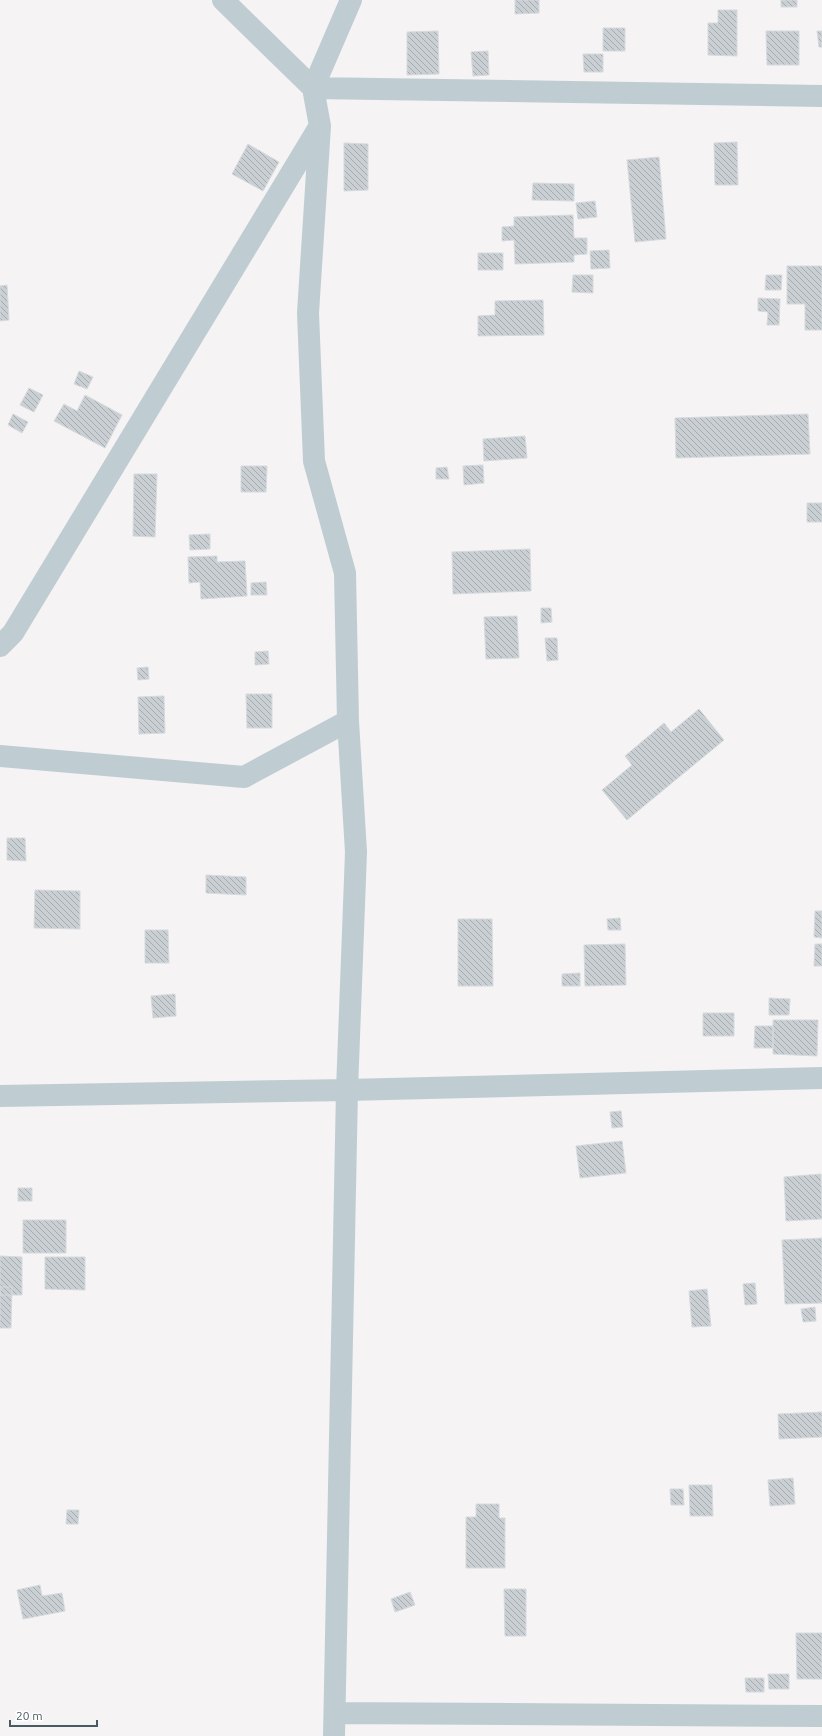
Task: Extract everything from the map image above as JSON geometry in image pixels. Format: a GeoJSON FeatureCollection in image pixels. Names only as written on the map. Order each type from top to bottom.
{"type":"FeatureCollection","features":[{"type":"Feature","properties":{"kind":"street"},"geometry":{"type":"LineString","coordinates":[[223,0],[313,88],[822,96]]}},
{"type":"Feature","properties":{"kind":"street"},"geometry":{"type":"LineString","coordinates":[[334,1736],[347,1090],[356,852],[348,721],[346,573],[314,461],[308,313],[320,126],[313,88],[351,0]]}},
{"type":"Feature","properties":{"kind":"street"},"geometry":{"type":"LineString","coordinates":[[0,646],[13,633],[320,126]]}},
{"type":"Feature","properties":{"kind":"street"},"geometry":{"type":"LineString","coordinates":[[0,756],[244,777],[348,721]]}},
{"type":"Feature","properties":{"kind":"street"},"geometry":{"type":"LineString","coordinates":[[0,1096],[347,1090],[822,1078]]}},
{"type":"Feature","properties":{"kind":"street"},"geometry":{"type":"LineString","coordinates":[[335,1713],[822,1716]]}},
{"type":"Feature","properties":{"kind":"building"},"geometry":{"type":"Polygon","coordinates":[[[515,0],[539,0],[539,13],[515,14],[515,0]]]}},
{"type":"Feature","properties":{"kind":"building"},"geometry":{"type":"Polygon","coordinates":[[[781,0],[797,0],[797,7],[781,7],[781,0]]]}},
{"type":"Feature","properties":{"kind":"building"},"geometry":{"type":"Polygon","coordinates":[[[718,10],[737,10],[737,56],[708,55],[708,23],[718,23],[718,10]]]}},
{"type":"Feature","properties":{"kind":"building"},"geometry":{"type":"Polygon","coordinates":[[[603,28],[625,28],[625,51],[603,51],[603,28]]]}},
{"type":"Feature","properties":{"kind":"building"},"geometry":{"type":"Polygon","coordinates":[[[438,31],[439,74],[407,75],[407,32],[438,31]]]}},
{"type":"Feature","properties":{"kind":"building"},"geometry":{"type":"Polygon","coordinates":[[[766,31],[799,31],[799,65],[767,65],[766,31]]]}},
{"type":"Feature","properties":{"kind":"building"},"geometry":{"type":"Polygon","coordinates":[[[817,31],[822,31],[822,47],[819,47],[817,31]]]}},
{"type":"Feature","properties":{"kind":"building"},"geometry":{"type":"Polygon","coordinates":[[[488,51],[489,75],[473,76],[471,52],[488,51]]]}},
{"type":"Feature","properties":{"kind":"building"},"geometry":{"type":"Polygon","coordinates":[[[583,54],[603,54],[603,72],[584,72],[583,54]]]}},
{"type":"Feature","properties":{"kind":"building"},"geometry":{"type":"Polygon","coordinates":[[[737,142],[738,185],[715,185],[714,143],[737,142]]]}},
{"type":"Feature","properties":{"kind":"building"},"geometry":{"type":"Polygon","coordinates":[[[344,143],[368,144],[368,190],[344,191],[344,143]]]}},
{"type":"Feature","properties":{"kind":"building"},"geometry":{"type":"Polygon","coordinates":[[[248,144],[279,162],[263,191],[232,174],[248,144]]]}},
{"type":"Feature","properties":{"kind":"building"},"geometry":{"type":"Polygon","coordinates":[[[659,157],[666,239],[635,242],[627,160],[659,157]]]}},
{"type":"Feature","properties":{"kind":"building"},"geometry":{"type":"Polygon","coordinates":[[[533,183],[574,184],[574,201],[532,200],[533,183]]]}},
{"type":"Feature","properties":{"kind":"building"},"geometry":{"type":"Polygon","coordinates":[[[595,201],[597,217],[578,219],[576,203],[595,201]]]}},
{"type":"Feature","properties":{"kind":"building"},"geometry":{"type":"Polygon","coordinates":[[[573,215],[574,238],[587,238],[587,254],[574,255],[574,262],[515,264],[514,240],[502,241],[502,227],[514,226],[514,217],[573,215]]]}},
{"type":"Feature","properties":{"kind":"building"},"geometry":{"type":"Polygon","coordinates":[[[609,250],[610,268],[591,269],[590,251],[609,250]]]}},
{"type":"Feature","properties":{"kind":"building"},"geometry":{"type":"Polygon","coordinates":[[[478,253],[503,253],[503,270],[478,270],[478,253]]]}},
{"type":"Feature","properties":{"kind":"building"},"geometry":{"type":"Polygon","coordinates":[[[787,266],[822,266],[822,330],[805,330],[805,304],[787,304],[787,266]]]}},
{"type":"Feature","properties":{"kind":"building"},"geometry":{"type":"Polygon","coordinates":[[[573,275],[593,275],[593,293],[572,292],[573,275]]]}},
{"type":"Feature","properties":{"kind":"building"},"geometry":{"type":"Polygon","coordinates":[[[766,275],[782,275],[781,290],[765,290],[766,275]]]}},
{"type":"Feature","properties":{"kind":"building"},"geometry":{"type":"Polygon","coordinates":[[[7,285],[9,320],[0,321],[0,286],[7,285]]]}},
{"type":"Feature","properties":{"kind":"building"},"geometry":{"type":"Polygon","coordinates":[[[758,298],[780,299],[779,325],[767,325],[768,312],[758,311],[758,298]]]}},
{"type":"Feature","properties":{"kind":"building"},"geometry":{"type":"Polygon","coordinates":[[[543,300],[544,335],[478,336],[478,316],[495,315],[495,301],[543,300]]]}},
{"type":"Feature","properties":{"kind":"building"},"geometry":{"type":"Polygon","coordinates":[[[79,371],[93,377],[87,389],[74,384],[79,371]]]}},
{"type":"Feature","properties":{"kind":"building"},"geometry":{"type":"Polygon","coordinates":[[[29,388],[43,395],[34,412],[20,405],[29,388]]]}},
{"type":"Feature","properties":{"kind":"building"},"geometry":{"type":"Polygon","coordinates":[[[85,395],[122,415],[105,448],[54,421],[64,404],[77,411],[85,395]]]}},
{"type":"Feature","properties":{"kind":"building"},"geometry":{"type":"Polygon","coordinates":[[[13,414],[28,422],[22,433],[8,425],[13,414]]]}},
{"type":"Feature","properties":{"kind":"building"},"geometry":{"type":"Polygon","coordinates":[[[808,414],[810,454],[676,458],[675,418],[808,414]]]}},
{"type":"Feature","properties":{"kind":"building"},"geometry":{"type":"Polygon","coordinates":[[[525,436],[527,458],[484,461],[483,439],[525,436]]]}},
{"type":"Feature","properties":{"kind":"building"},"geometry":{"type":"Polygon","coordinates":[[[483,465],[484,483],[464,485],[463,466],[483,465]]]}},
{"type":"Feature","properties":{"kind":"building"},"geometry":{"type":"Polygon","coordinates":[[[241,466],[267,466],[266,492],[241,492],[241,466]]]}},
{"type":"Feature","properties":{"kind":"building"},"geometry":{"type":"Polygon","coordinates":[[[447,467],[449,479],[436,479],[436,468],[447,467]]]}},
{"type":"Feature","properties":{"kind":"building"},"geometry":{"type":"Polygon","coordinates":[[[134,474],[157,474],[155,537],[133,536],[134,474]]]}},
{"type":"Feature","properties":{"kind":"building"},"geometry":{"type":"Polygon","coordinates":[[[807,503],[822,503],[822,522],[807,522],[807,503]]]}},
{"type":"Feature","properties":{"kind":"building"},"geometry":{"type":"Polygon","coordinates":[[[210,534],[210,549],[190,550],[189,535],[210,534]]]}},
{"type":"Feature","properties":{"kind":"building"},"geometry":{"type":"Polygon","coordinates":[[[530,549],[531,591],[453,594],[452,552],[530,549]]]}},
{"type":"Feature","properties":{"kind":"building"},"geometry":{"type":"Polygon","coordinates":[[[217,556],[217,562],[245,561],[247,596],[201,599],[200,582],[189,583],[188,557],[217,556]]]}},
{"type":"Feature","properties":{"kind":"building"},"geometry":{"type":"Polygon","coordinates":[[[266,582],[267,595],[251,595],[251,583],[266,582]]]}},
{"type":"Feature","properties":{"kind":"building"},"geometry":{"type":"Polygon","coordinates":[[[541,608],[551,608],[552,622],[541,623],[541,608]]]}},
{"type":"Feature","properties":{"kind":"building"},"geometry":{"type":"Polygon","coordinates":[[[517,616],[519,658],[486,659],[484,617],[517,616]]]}},
{"type":"Feature","properties":{"kind":"building"},"geometry":{"type":"Polygon","coordinates":[[[545,638],[557,638],[558,660],[547,661],[545,638]]]}},
{"type":"Feature","properties":{"kind":"building"},"geometry":{"type":"Polygon","coordinates":[[[268,651],[269,664],[255,665],[255,652],[268,651]]]}},
{"type":"Feature","properties":{"kind":"building"},"geometry":{"type":"Polygon","coordinates":[[[148,667],[149,679],[138,680],[137,668],[148,667]]]}},
{"type":"Feature","properties":{"kind":"building"},"geometry":{"type":"Polygon","coordinates":[[[246,694],[272,694],[272,728],[247,728],[246,694]]]}},
{"type":"Feature","properties":{"kind":"building"},"geometry":{"type":"Polygon","coordinates":[[[164,696],[165,733],[139,734],[138,697],[164,696]]]}},
{"type":"Feature","properties":{"kind":"building"},"geometry":{"type":"Polygon","coordinates":[[[699,709],[724,740],[627,820],[602,790],[632,765],[625,756],[664,723],[671,732],[699,709]]]}},
{"type":"Feature","properties":{"kind":"building"},"geometry":{"type":"Polygon","coordinates":[[[7,838],[25,838],[26,861],[7,860],[7,838]]]}},
{"type":"Feature","properties":{"kind":"building"},"geometry":{"type":"Polygon","coordinates":[[[206,875],[246,877],[246,895],[206,893],[206,875]]]}},
{"type":"Feature","properties":{"kind":"building"},"geometry":{"type":"Polygon","coordinates":[[[35,890],[80,891],[80,929],[34,928],[35,890]]]}},
{"type":"Feature","properties":{"kind":"building"},"geometry":{"type":"Polygon","coordinates":[[[815,911],[822,911],[822,938],[814,937],[815,911]]]}},
{"type":"Feature","properties":{"kind":"building"},"geometry":{"type":"Polygon","coordinates":[[[620,918],[621,930],[608,930],[607,919],[620,918]]]}},
{"type":"Feature","properties":{"kind":"building"},"geometry":{"type":"Polygon","coordinates":[[[458,919],[492,919],[493,986],[458,986],[458,919]]]}},
{"type":"Feature","properties":{"kind":"building"},"geometry":{"type":"Polygon","coordinates":[[[145,930],[168,930],[169,963],[145,963],[145,930]]]}},
{"type":"Feature","properties":{"kind":"building"},"geometry":{"type":"Polygon","coordinates":[[[625,944],[626,985],[585,986],[584,945],[625,944]]]}},
{"type":"Feature","properties":{"kind":"building"},"geometry":{"type":"Polygon","coordinates":[[[815,944],[822,944],[822,966],[814,966],[815,944]]]}},
{"type":"Feature","properties":{"kind":"building"},"geometry":{"type":"Polygon","coordinates":[[[580,973],[580,986],[562,986],[562,974],[580,973]]]}},
{"type":"Feature","properties":{"kind":"building"},"geometry":{"type":"Polygon","coordinates":[[[175,994],[176,1016],[153,1018],[151,996],[175,994]]]}},
{"type":"Feature","properties":{"kind":"building"},"geometry":{"type":"Polygon","coordinates":[[[769,998],[790,999],[789,1015],[769,1015],[769,998]]]}},
{"type":"Feature","properties":{"kind":"building"},"geometry":{"type":"Polygon","coordinates":[[[703,1013],[734,1013],[734,1036],[703,1036],[703,1013]]]}},
{"type":"Feature","properties":{"kind":"building"},"geometry":{"type":"Polygon","coordinates":[[[773,1020],[818,1020],[817,1056],[773,1054],[773,1020]]]}},
{"type":"Feature","properties":{"kind":"building"},"geometry":{"type":"Polygon","coordinates":[[[755,1026],[773,1026],[773,1048],[754,1048],[755,1026]]]}},
{"type":"Feature","properties":{"kind":"building"},"geometry":{"type":"Polygon","coordinates":[[[621,1111],[623,1127],[612,1128],[610,1112],[621,1111]]]}},
{"type":"Feature","properties":{"kind":"building"},"geometry":{"type":"Polygon","coordinates":[[[622,1141],[626,1173],[580,1178],[576,1146],[622,1141]]]}},
{"type":"Feature","properties":{"kind":"building"},"geometry":{"type":"Polygon","coordinates":[[[821,1174],[822,1219],[786,1221],[784,1177],[821,1174]]]}},
{"type":"Feature","properties":{"kind":"building"},"geometry":{"type":"Polygon","coordinates":[[[18,1188],[32,1188],[32,1201],[18,1201],[18,1188]]]}},
{"type":"Feature","properties":{"kind":"building"},"geometry":{"type":"Polygon","coordinates":[[[23,1220],[66,1220],[66,1253],[23,1253],[23,1220]]]}},
{"type":"Feature","properties":{"kind":"building"},"geometry":{"type":"Polygon","coordinates":[[[822,1238],[822,1303],[785,1304],[782,1240],[822,1238]]]}},
{"type":"Feature","properties":{"kind":"building"},"geometry":{"type":"Polygon","coordinates":[[[0,1256],[22,1257],[22,1295],[0,1295],[0,1256]]]}},
{"type":"Feature","properties":{"kind":"building"},"geometry":{"type":"Polygon","coordinates":[[[45,1257],[85,1257],[85,1290],[45,1289],[45,1257]]]}},
{"type":"Feature","properties":{"kind":"building"},"geometry":{"type":"Polygon","coordinates":[[[755,1283],[757,1304],[745,1305],[743,1284],[755,1283]]]}},
{"type":"Feature","properties":{"kind":"building"},"geometry":{"type":"Polygon","coordinates":[[[0,1287],[12,1287],[11,1328],[0,1328],[0,1287]]]}},
{"type":"Feature","properties":{"kind":"building"},"geometry":{"type":"Polygon","coordinates":[[[707,1289],[711,1326],[692,1327],[689,1291],[707,1289]]]}},
{"type":"Feature","properties":{"kind":"building"},"geometry":{"type":"Polygon","coordinates":[[[815,1307],[816,1321],[803,1322],[801,1309],[815,1307]]]}},
{"type":"Feature","properties":{"kind":"building"},"geometry":{"type":"Polygon","coordinates":[[[822,1412],[822,1437],[779,1439],[778,1414],[822,1412]]]}},
{"type":"Feature","properties":{"kind":"building"},"geometry":{"type":"Polygon","coordinates":[[[793,1478],[795,1504],[770,1506],[768,1480],[793,1478]]]}},
{"type":"Feature","properties":{"kind":"building"},"geometry":{"type":"Polygon","coordinates":[[[689,1485],[712,1485],[713,1516],[690,1516],[689,1485]]]}},
{"type":"Feature","properties":{"kind":"building"},"geometry":{"type":"Polygon","coordinates":[[[670,1489],[683,1489],[684,1505],[671,1505],[670,1489]]]}},
{"type":"Feature","properties":{"kind":"building"},"geometry":{"type":"Polygon","coordinates":[[[476,1504],[499,1504],[499,1518],[505,1518],[505,1568],[466,1568],[466,1517],[476,1517],[476,1504]]]}},
{"type":"Feature","properties":{"kind":"building"},"geometry":{"type":"Polygon","coordinates":[[[67,1510],[79,1510],[78,1524],[66,1524],[67,1510]]]}},
{"type":"Feature","properties":{"kind":"building"},"geometry":{"type":"Polygon","coordinates":[[[40,1585],[42,1596],[62,1593],[65,1611],[23,1619],[17,1590],[40,1585]]]}},
{"type":"Feature","properties":{"kind":"building"},"geometry":{"type":"Polygon","coordinates":[[[504,1589],[526,1589],[526,1636],[505,1636],[504,1589]]]}},
{"type":"Feature","properties":{"kind":"building"},"geometry":{"type":"Polygon","coordinates":[[[410,1592],[415,1605],[395,1612],[391,1599],[410,1592]]]}},
{"type":"Feature","properties":{"kind":"building"},"geometry":{"type":"Polygon","coordinates":[[[796,1633],[822,1633],[822,1679],[797,1679],[796,1633]]]}},
{"type":"Feature","properties":{"kind":"building"},"geometry":{"type":"Polygon","coordinates":[[[768,1674],[789,1674],[789,1689],[769,1689],[768,1674]]]}},
{"type":"Feature","properties":{"kind":"building"},"geometry":{"type":"Polygon","coordinates":[[[745,1678],[764,1678],[764,1692],[746,1692],[745,1678]]]}}]}
